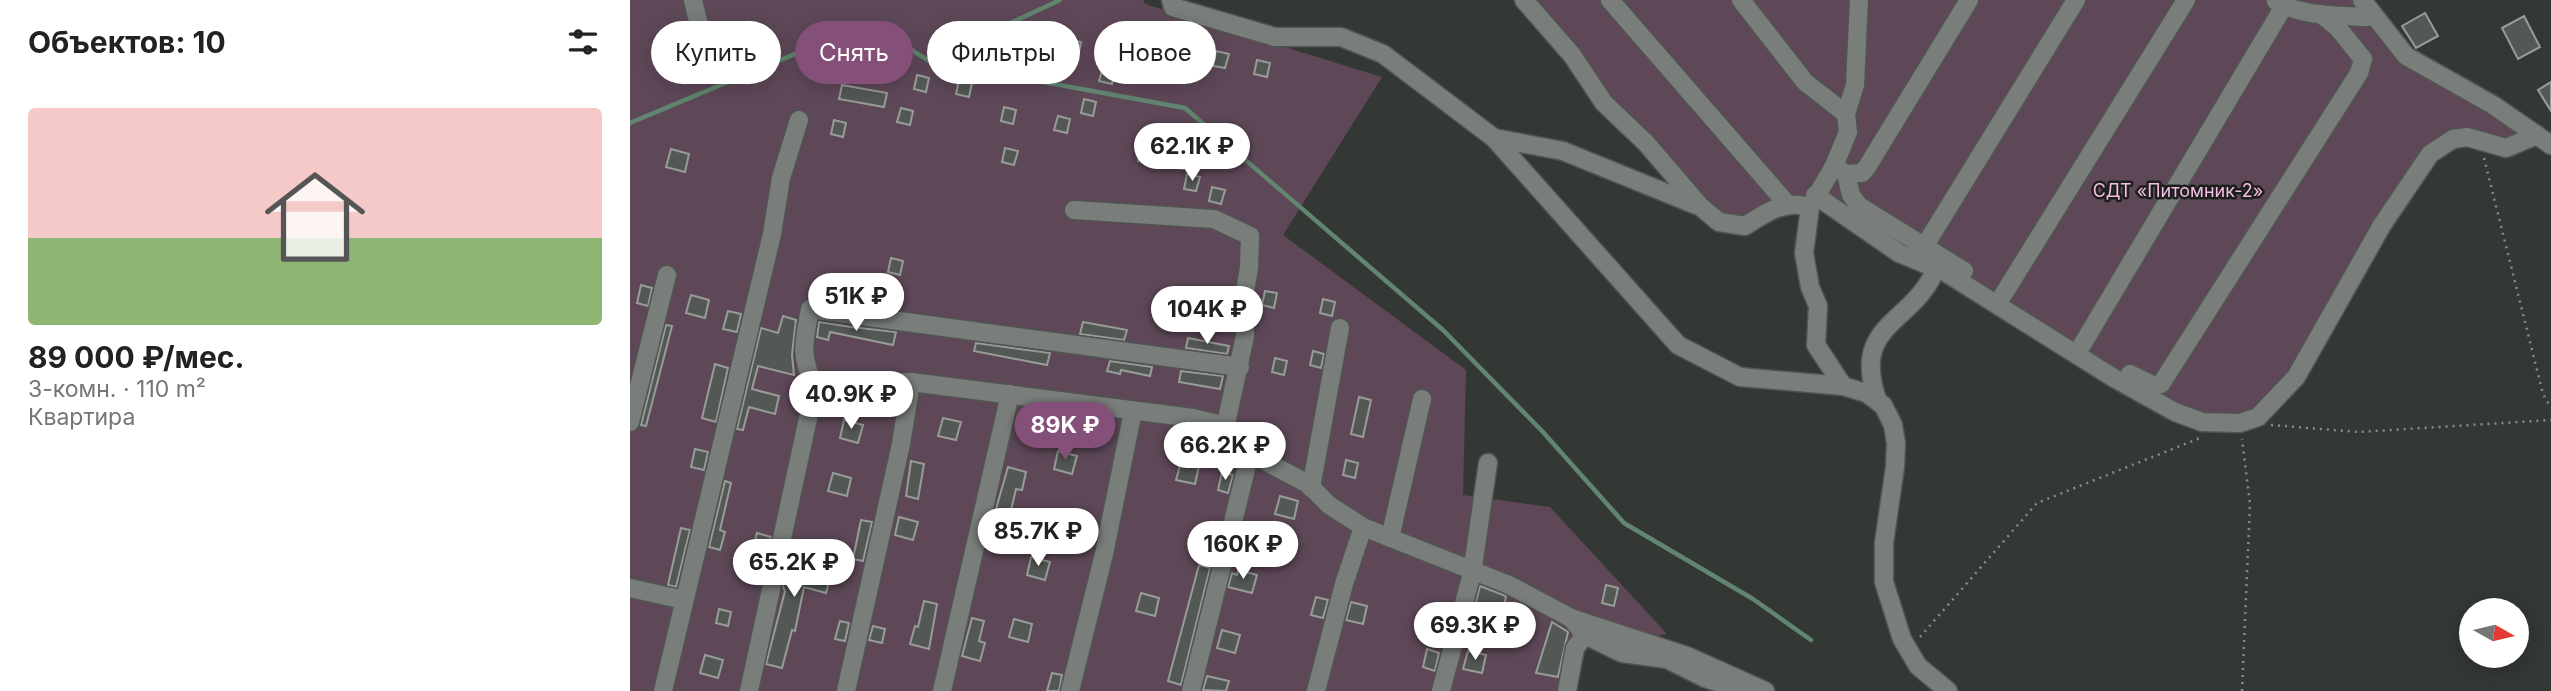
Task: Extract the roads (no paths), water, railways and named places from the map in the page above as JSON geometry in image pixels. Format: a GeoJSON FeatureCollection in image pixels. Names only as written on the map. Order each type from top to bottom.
{"type":"FeatureCollection","features":[{"type":"Feature","properties":{"kind":"street"},"geometry":{"type":"LineString","coordinates":[[694,0],[699,21]]}},
{"type":"Feature","properties":{"kind":"street"},"geometry":{"type":"LineString","coordinates":[[1171,0],[1173,7],[1275,37],[1341,37],[1383,54],[1494,138],[1678,345],[1740,377],[1843,386],[1866,394],[1878,402]]}},
{"type":"Feature","properties":{"kind":"street"},"geometry":{"type":"LineString","coordinates":[[1524,0],[1572,55],[1604,103],[1646,143],[1701,206],[1719,222],[1745,226],[1766,212],[1813,201],[1899,253],[1936,268],[2114,378],[2175,412],[2202,422],[2240,423],[2258,417],[2296,377],[2382,225],[2430,154],[2453,139],[2467,137],[2505,148],[2544,140]]}},
{"type":"Feature","properties":{"kind":"street"},"geometry":{"type":"LineString","coordinates":[[1610,0],[1788,205]]}},
{"type":"Feature","properties":{"kind":"street"},"geometry":{"type":"LineString","coordinates":[[1741,0],[1805,82],[1846,114]]}},
{"type":"Feature","properties":{"kind":"street"},"geometry":{"type":"LineString","coordinates":[[1840,170],[1862,173],[1867,167],[1969,0]]}},
{"type":"Feature","properties":{"kind":"street"},"geometry":{"type":"LineString","coordinates":[[1924,247],[2076,0]]}},
{"type":"Feature","properties":{"kind":"street"},"geometry":{"type":"LineString","coordinates":[[2003,295],[2186,0]]}},
{"type":"Feature","properties":{"kind":"street"},"geometry":{"type":"LineString","coordinates":[[1843,386],[1816,345],[1818,306],[1810,286],[1804,253],[1813,201],[1840,170],[1848,132],[1846,114],[1855,85],[1859,2]]}},
{"type":"Feature","properties":{"kind":"street"},"geometry":{"type":"LineString","coordinates":[[2082,345],[2279,3],[2321,14],[2367,17],[2366,7]]}},
{"type":"Feature","properties":{"kind":"street"},"geometry":{"type":"LineString","coordinates":[[2366,7],[2406,56],[2493,105],[2544,140]]}},
{"type":"Feature","properties":{"kind":"street"},"geometry":{"type":"LineString","coordinates":[[1840,170],[1859,206],[2082,345],[2155,386],[2161,384],[2171,372],[2359,73],[2363,58],[2338,28],[2321,14]]}},
{"type":"Feature","properties":{"kind":"street"},"geometry":{"type":"LineString","coordinates":[[663,691],[772,234],[781,178],[799,120]]}},
{"type":"Feature","properties":{"kind":"street"},"geometry":{"type":"LineString","coordinates":[[1494,138],[1563,151],[1701,206]]}},
{"type":"Feature","properties":{"kind":"street"},"geometry":{"type":"LineString","coordinates":[[1074,210],[1214,219],[1250,236],[1245,291],[1245,337],[1225,428]]}},
{"type":"Feature","properties":{"kind":"street"},"geometry":{"type":"LineString","coordinates":[[1936,268],[1925,292],[1879,334],[1873,351],[1871,372],[1878,402],[1892,425],[1896,443],[1884,543],[1884,582],[1909,650],[1918,666],[1948,691]]}},
{"type":"Feature","properties":{"kind":"street"},"geometry":{"type":"LineString","coordinates":[[630,422],[667,275]]}},
{"type":"Feature","properties":{"kind":"street"},"geometry":{"type":"LineString","coordinates":[[749,691],[815,386],[804,364],[803,346],[810,309],[1240,367]]}},
{"type":"Feature","properties":{"kind":"street"},"geometry":{"type":"LineString","coordinates":[[1311,488],[1339,328]]}},
{"type":"Feature","properties":{"kind":"street"},"geometry":{"type":"LineString","coordinates":[[815,386],[911,382],[1193,418],[1225,428],[1250,453],[1285,470],[1329,505],[1363,527],[1472,573],[1509,585],[1571,618],[1667,648],[1763,690]]}},
{"type":"Feature","properties":{"kind":"street"},"geometry":{"type":"LineString","coordinates":[[846,691],[901,444],[911,382]]}},
{"type":"Feature","properties":{"kind":"street"},"geometry":{"type":"LineString","coordinates":[[942,691],[1010,394]]}},
{"type":"Feature","properties":{"kind":"street"},"geometry":{"type":"LineString","coordinates":[[1390,538],[1422,400]]}},
{"type":"Feature","properties":{"kind":"street"},"geometry":{"type":"LineString","coordinates":[[1070,691],[1104,554],[1133,411]]}},
{"type":"Feature","properties":{"kind":"street"},"geometry":{"type":"LineString","coordinates":[[1191,691],[1250,453]]}},
{"type":"Feature","properties":{"kind":"street"},"geometry":{"type":"LineString","coordinates":[[1441,691],[1472,573],[1488,463]]}},
{"type":"Feature","properties":{"kind":"street"},"geometry":{"type":"LineString","coordinates":[[1316,691],[1344,584],[1363,527]]}},
{"type":"Feature","properties":{"kind":"street"},"geometry":{"type":"LineString","coordinates":[[630,588],[684,600]]}},
{"type":"Feature","properties":{"kind":"street"},"geometry":{"type":"LineString","coordinates":[[1571,618],[1585,635],[1622,653],[1667,659],[1705,678],[1736,689],[1763,690]]}},
{"type":"Feature","properties":{"kind":"street"},"geometry":{"type":"LineString","coordinates":[[1567,691],[1575,648],[1585,635]]}},
{"type":"Feature","properties":{"kind":"waterway"},"geometry":{"type":"LineString","coordinates":[[630,123],[869,23],[929,61],[1060,0]]}},
{"type":"Feature","properties":{"kind":"waterway"},"geometry":{"type":"LineString","coordinates":[[1054,84],[1185,108],[1443,330],[1542,431],[1624,523],[1753,599],[1811,640]]}},
{"type":"Feature","properties":{"kind":"park label","name":"СДТ «Питомник-2»"},"geometry":{"type":"Point","coordinates":[2178,191]}}]}
